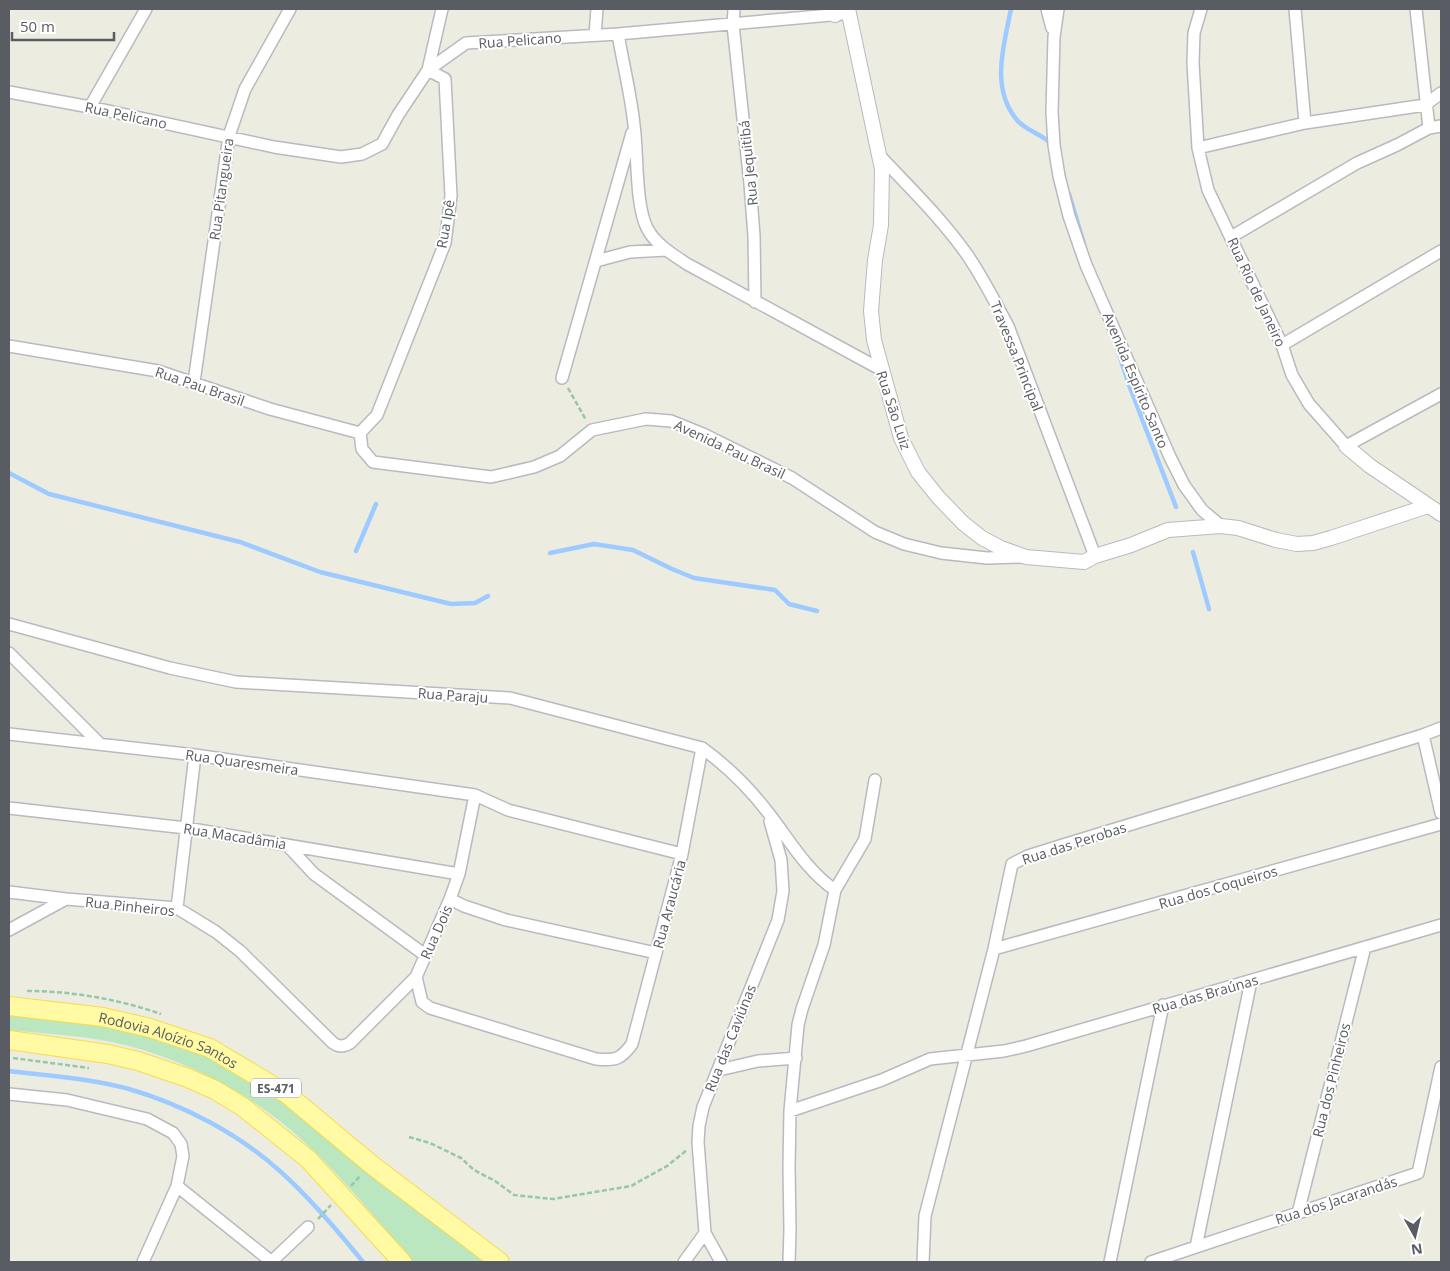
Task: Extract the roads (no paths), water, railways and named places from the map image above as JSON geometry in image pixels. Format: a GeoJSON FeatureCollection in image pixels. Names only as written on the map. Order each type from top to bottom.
{"type":"FeatureCollection","features":[{"type":"Feature","properties":{"kind":"main road","name":"Rodovia Aloízio Santos"},"geometry":{"type":"LineString","coordinates":[[9,1006],[103,1017],[150,1028],[210,1048],[288,1094],[372,1165],[500,1262]]}},
{"type":"Feature","properties":{"kind":"main road","name":"Rodovia Aloízio Santos"},"geometry":{"type":"LineString","coordinates":[[9,1040],[108,1054],[138,1061],[188,1078],[215,1090],[243,1107],[308,1160],[332,1201],[402,1262]]}},
{"type":"Feature","properties":{"kind":"street"},"geometry":{"type":"LineString","coordinates":[[90,107],[146,9]]}},
{"type":"Feature","properties":{"kind":"street","name":"Rua Pitangueira"},"geometry":{"type":"LineString","coordinates":[[194,382],[228,136],[245,89],[290,9]]}},
{"type":"Feature","properties":{"kind":"street"},"geometry":{"type":"LineString","coordinates":[[428,70],[442,9]]}},
{"type":"Feature","properties":{"kind":"street"},"geometry":{"type":"LineString","coordinates":[[595,35],[597,9]]}},
{"type":"Feature","properties":{"kind":"street","name":"Rua Jequitibá"},"geometry":{"type":"LineString","coordinates":[[734,9],[733,24],[754,236],[755,302]]}},
{"type":"Feature","properties":{"kind":"street"},"geometry":{"type":"LineString","coordinates":[[1047,9],[1054,37]]}},
{"type":"Feature","properties":{"kind":"street","name":"Avenida Espírito Santo"},"geometry":{"type":"LineString","coordinates":[[1058,9],[1054,37],[1052,112],[1054,145],[1059,176],[1069,216],[1086,265],[1170,457],[1184,485],[1202,510],[1221,526]]}},
{"type":"Feature","properties":{"kind":"street","name":"Rua Rio de Janeiro"},"geometry":{"type":"LineString","coordinates":[[1200,9],[1194,33],[1193,63],[1198,148],[1208,190],[1282,345],[1292,374],[1309,404],[1346,446],[1370,466],[1441,514]]}},
{"type":"Feature","properties":{"kind":"street"},"geometry":{"type":"LineString","coordinates":[[1295,9],[1305,123]]}},
{"type":"Feature","properties":{"kind":"street"},"geometry":{"type":"LineString","coordinates":[[1416,9],[1425,106],[1429,128]]}},
{"type":"Feature","properties":{"kind":"street","name":"Rua Pelicano"},"geometry":{"type":"LineString","coordinates":[[9,92],[90,107],[274,147],[340,157],[362,154],[382,144],[398,115],[428,70],[466,44],[618,34],[841,12]]}},
{"type":"Feature","properties":{"kind":"street","name":"Rua São Luiz"},"geometry":{"type":"LineString","coordinates":[[841,12],[880,156],[882,189],[881,225],[875,260],[871,311],[874,340],[880,369],[901,438],[918,472],[938,497],[963,523],[1001,548],[1026,557],[1084,562],[1095,556],[1131,545],[1168,530],[1221,526]]}},
{"type":"Feature","properties":{"kind":"street"},"geometry":{"type":"LineString","coordinates":[[618,34],[634,124],[641,209],[646,227],[653,238],[666,250],[687,264],[880,369]]}},
{"type":"Feature","properties":{"kind":"street","name":"Rua Ipê"},"geometry":{"type":"LineString","coordinates":[[360,433],[377,415],[445,242],[451,196],[444,79],[428,70]]}},
{"type":"Feature","properties":{"kind":"street"},"geometry":{"type":"LineString","coordinates":[[1198,148],[1305,123],[1425,106],[1441,93]]}},
{"type":"Feature","properties":{"kind":"street"},"geometry":{"type":"LineString","coordinates":[[562,378],[634,124]]}},
{"type":"Feature","properties":{"kind":"street"},"geometry":{"type":"LineString","coordinates":[[1231,237],[1357,163],[1429,128],[1441,126]]}},
{"type":"Feature","properties":{"kind":"street","name":"Travessa Principal"},"geometry":{"type":"LineString","coordinates":[[880,156],[930,208],[968,256],[991,293],[1008,326],[1095,556]]}},
{"type":"Feature","properties":{"kind":"street"},"geometry":{"type":"LineString","coordinates":[[596,261],[630,252],[666,250]]}},
{"type":"Feature","properties":{"kind":"street"},"geometry":{"type":"LineString","coordinates":[[1282,345],[1441,251]]}},
{"type":"Feature","properties":{"kind":"street","name":"Rua Pau Brasil"},"geometry":{"type":"LineString","coordinates":[[9,346],[158,371],[270,409],[360,433]]}},
{"type":"Feature","properties":{"kind":"street"},"geometry":{"type":"LineString","coordinates":[[1346,446],[1441,394]]}},
{"type":"Feature","properties":{"kind":"street","name":"Avenida Pau Brasil"},"geometry":{"type":"LineString","coordinates":[[360,433],[362,450],[373,462],[491,477],[534,467],[560,456],[592,430],[646,419],[671,421],[703,434],[792,478],[875,532],[904,544],[941,553],[987,558],[1026,557]]}},
{"type":"Feature","properties":{"kind":"street"},"geometry":{"type":"LineString","coordinates":[[1221,526],[1238,528],[1276,540],[1297,544],[1313,543],[1428,506]]}},
{"type":"Feature","properties":{"kind":"street","name":"Rua Paraju"},"geometry":{"type":"LineString","coordinates":[[9,624],[170,668],[236,682],[510,698],[702,748],[722,763],[768,813],[812,872],[835,890]]}},
{"type":"Feature","properties":{"kind":"street"},"geometry":{"type":"LineString","coordinates":[[9,653],[100,744]]}},
{"type":"Feature","properties":{"kind":"street","name":"Rua das Perobas"},"geometry":{"type":"LineString","coordinates":[[923,1262],[925,1216],[994,949],[1012,864],[1028,856],[1423,736],[1441,728]]}},
{"type":"Feature","properties":{"kind":"street","name":"Rua Quaresmeira"},"geometry":{"type":"LineString","coordinates":[[9,734],[195,755],[475,795],[508,810],[682,854]]}},
{"type":"Feature","properties":{"kind":"street"},"geometry":{"type":"LineString","coordinates":[[1423,736],[1441,813]]}},
{"type":"Feature","properties":{"kind":"street","name":"Rua Araucária"},"geometry":{"type":"LineString","coordinates":[[416,977],[422,1002],[430,1008],[596,1059],[611,1060],[623,1056],[632,1044],[682,854],[702,748]]}},
{"type":"Feature","properties":{"kind":"street"},"geometry":{"type":"LineString","coordinates":[[177,908],[195,755]]}},
{"type":"Feature","properties":{"kind":"street"},"geometry":{"type":"LineString","coordinates":[[788,1262],[790,1230],[790,1111],[798,1025],[824,945],[835,890],[865,839],[875,780]]}},
{"type":"Feature","properties":{"kind":"street","name":"Rua Dois"},"geometry":{"type":"LineString","coordinates":[[350,1044],[416,977],[459,874],[475,795]]}},
{"type":"Feature","properties":{"kind":"street","name":"Rua Macadâmia"},"geometry":{"type":"LineString","coordinates":[[9,808],[186,828],[459,874]]}},
{"type":"Feature","properties":{"kind":"street","name":"Rua das Caviúnas"},"geometry":{"type":"LineString","coordinates":[[705,1234],[698,1142],[703,1107],[778,920],[783,891],[781,860],[768,813]]}},
{"type":"Feature","properties":{"kind":"street","name":"Rua dos Coqueiros"},"geometry":{"type":"LineString","coordinates":[[994,949],[1441,824]]}},
{"type":"Feature","properties":{"kind":"street"},"geometry":{"type":"LineString","coordinates":[[287,845],[314,874],[425,955]]}},
{"type":"Feature","properties":{"kind":"street","name":"Rua Pinheiros"},"geometry":{"type":"LineString","coordinates":[[9,892],[66,899],[177,908],[216,932],[240,951],[333,1043],[339,1046],[350,1044]]}},
{"type":"Feature","properties":{"kind":"street"},"geometry":{"type":"LineString","coordinates":[[9,930],[66,899]]}},
{"type":"Feature","properties":{"kind":"street"},"geometry":{"type":"LineString","coordinates":[[450,899],[464,906],[506,920],[656,953]]}},
{"type":"Feature","properties":{"kind":"street","name":"Rua das Braúnas"},"geometry":{"type":"LineString","coordinates":[[790,1111],[882,1080],[930,1059],[1026,1046],[1441,925]]}},
{"type":"Feature","properties":{"kind":"street","name":"Rua dos Pinheiros"},"geometry":{"type":"LineString","coordinates":[[1298,1212],[1365,947]]}},
{"type":"Feature","properties":{"kind":"street"},"geometry":{"type":"LineString","coordinates":[[1196,1247],[1251,981]]}},
{"type":"Feature","properties":{"kind":"street"},"geometry":{"type":"LineString","coordinates":[[1110,1262],[1163,1006]]}},
{"type":"Feature","properties":{"kind":"street"},"geometry":{"type":"LineString","coordinates":[[719,1070],[758,1061],[796,1058]]}},
{"type":"Feature","properties":{"kind":"street","name":"Rua dos Jacarandás"},"geometry":{"type":"LineString","coordinates":[[1152,1262],[1418,1173],[1441,1067]]}},
{"type":"Feature","properties":{"kind":"street"},"geometry":{"type":"LineString","coordinates":[[9,1094],[66,1100],[147,1119],[173,1134],[181,1144],[182,1156],[176,1186],[143,1262]]}},
{"type":"Feature","properties":{"kind":"street"},"geometry":{"type":"LineString","coordinates":[[176,1186],[271,1262],[312,1224]]}},
{"type":"Feature","properties":{"kind":"street"},"geometry":{"type":"LineString","coordinates":[[684,1262],[705,1234],[721,1262]]}},
{"type":"Feature","properties":{"kind":"waterway"},"geometry":{"type":"LineString","coordinates":[[1011,9],[1001,66],[1004,94],[1009,108],[1017,120],[1051,144]]}},
{"type":"Feature","properties":{"kind":"waterway"},"geometry":{"type":"LineString","coordinates":[[1069,194],[1084,244]]}},
{"type":"Feature","properties":{"kind":"waterway"},"geometry":{"type":"LineString","coordinates":[[1118,351],[1129,385],[1176,507]]}},
{"type":"Feature","properties":{"kind":"waterway"},"geometry":{"type":"LineString","coordinates":[[9,473],[49,494],[240,542],[320,572],[451,604],[475,603],[488,596]]}},
{"type":"Feature","properties":{"kind":"waterway"},"geometry":{"type":"LineString","coordinates":[[356,551],[376,504]]}},
{"type":"Feature","properties":{"kind":"waterway"},"geometry":{"type":"LineString","coordinates":[[550,553],[594,544],[633,550],[694,578],[775,590],[789,604],[817,611]]}},
{"type":"Feature","properties":{"kind":"waterway"},"geometry":{"type":"LineString","coordinates":[[1193,552],[1209,609]]}},
{"type":"Feature","properties":{"kind":"waterway"},"geometry":{"type":"LineString","coordinates":[[9,1071],[114,1085],[170,1103],[210,1122],[247,1145],[281,1172],[324,1216],[363,1262]]}}]}
